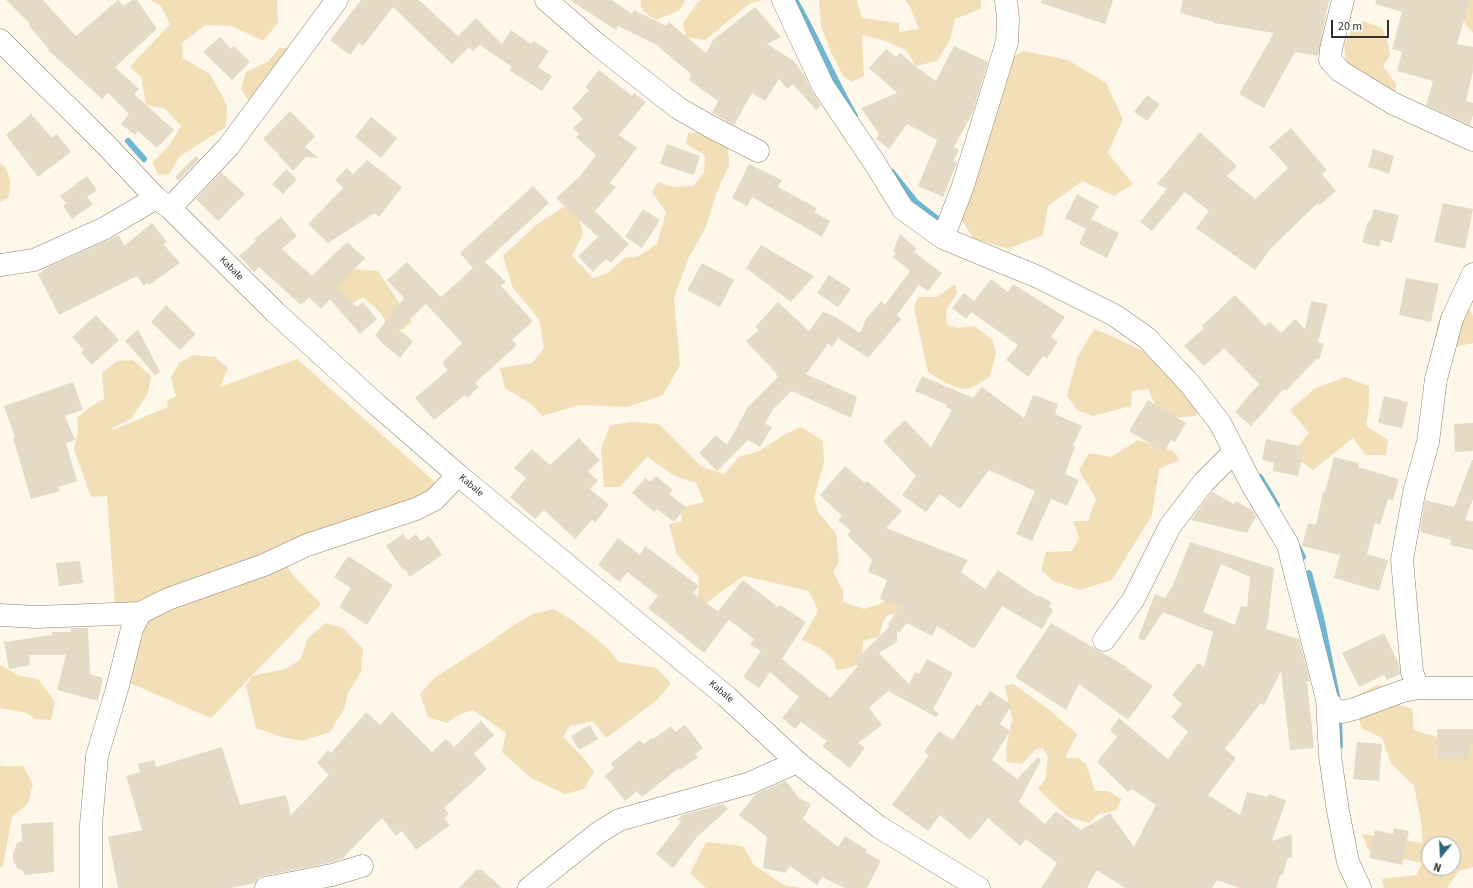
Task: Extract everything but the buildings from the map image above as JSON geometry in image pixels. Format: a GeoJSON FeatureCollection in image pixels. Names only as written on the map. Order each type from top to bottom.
{"type":"FeatureCollection","features":[{"type":"Feature","properties":{"kind":"street"},"geometry":{"type":"LineString","coordinates":[[0,265],[34,260],[163,203],[229,146],[337,0]]}},
{"type":"Feature","properties":{"kind":"street"},"geometry":{"type":"LineString","coordinates":[[546,0],[598,45],[678,108],[758,151]]}},
{"type":"Feature","properties":{"kind":"street"},"geometry":{"type":"LineString","coordinates":[[783,0],[823,86],[874,162],[903,209],[944,238],[1044,280],[1114,314],[1147,338],[1190,384],[1220,423],[1251,483],[1288,546],[1327,700],[1330,756],[1338,811],[1348,862],[1360,888]]}},
{"type":"Feature","properties":{"kind":"street"},"geometry":{"type":"LineString","coordinates":[[944,238],[963,186],[1007,42],[1008,18],[1006,0]]}},
{"type":"Feature","properties":{"kind":"street"},"geometry":{"type":"LineString","coordinates":[[1343,0],[1331,49],[1330,60],[1340,71],[1392,103],[1473,140]]}},
{"type":"Feature","properties":{"kind":"street","name":"Kabale"},"geometry":{"type":"LineString","coordinates":[[0,40],[163,203],[275,312],[376,404],[458,475],[727,697],[797,762],[879,827],[979,888]]}},
{"type":"Feature","properties":{"kind":"street"},"geometry":{"type":"LineString","coordinates":[[1418,688],[1412,672],[1402,560],[1414,493],[1428,442],[1436,379],[1452,319],[1473,274]]}},
{"type":"Feature","properties":{"kind":"street"},"geometry":{"type":"LineString","coordinates":[[1104,640],[1133,600],[1170,526],[1204,482],[1235,451]]}},
{"type":"Feature","properties":{"kind":"street"},"geometry":{"type":"LineString","coordinates":[[0,615],[36,617],[140,613],[168,599],[264,566],[307,546],[416,509],[434,500],[458,475]]}},
{"type":"Feature","properties":{"kind":"street"},"geometry":{"type":"LineString","coordinates":[[91,888],[91,825],[97,756],[117,690],[132,629],[140,613]]}},
{"type":"Feature","properties":{"kind":"street"},"geometry":{"type":"LineString","coordinates":[[1327,700],[1334,708],[1343,712],[1403,691],[1418,688],[1473,688]]}},
{"type":"Feature","properties":{"kind":"street"},"geometry":{"type":"LineString","coordinates":[[529,888],[598,833],[619,820],[750,783],[797,762]]}},
{"type":"Feature","properties":{"kind":"street"},"geometry":{"type":"LineString","coordinates":[[266,888],[332,875],[362,866]]}},
{"type":"Feature","properties":{"kind":"shaded area"},"geometry":{"type":"Polygon","coordinates":[[[150,0],[277,0],[278,23],[263,41],[232,26],[205,25],[182,43],[183,58],[210,74],[227,105],[226,127],[180,156],[169,174],[158,175],[153,162],[169,146],[181,126],[165,109],[146,105],[141,77],[130,67],[170,24],[161,6],[150,0]]]}},
{"type":"Feature","properties":{"kind":"shaded area"},"geometry":{"type":"Polygon","coordinates":[[[641,0],[685,0],[680,10],[656,20],[647,14],[641,7],[641,0]]]}},
{"type":"Feature","properties":{"kind":"shaded area"},"geometry":{"type":"Polygon","coordinates":[[[702,0],[762,0],[749,4],[705,40],[686,37],[683,23],[698,2],[702,0]]]}},
{"type":"Feature","properties":{"kind":"shaded area"},"geometry":{"type":"Polygon","coordinates":[[[819,0],[857,0],[862,18],[899,23],[899,32],[919,29],[910,7],[905,0],[981,0],[981,9],[955,19],[950,40],[937,61],[916,66],[906,50],[886,41],[862,35],[864,76],[852,82],[843,76],[831,52],[821,26],[819,0]]]}},
{"type":"Feature","properties":{"kind":"shaded area"},"geometry":{"type":"Polygon","coordinates":[[[1446,0],[1473,0],[1473,33],[1446,0]]]}},
{"type":"Feature","properties":{"kind":"shaded area"},"geometry":{"type":"Polygon","coordinates":[[[1363,21],[1382,28],[1387,39],[1390,56],[1383,66],[1396,84],[1395,96],[1346,64],[1344,45],[1352,29],[1363,21]]]}},
{"type":"Feature","properties":{"kind":"shaded area"},"geometry":{"type":"Polygon","coordinates":[[[280,48],[290,48],[250,103],[241,89],[246,72],[267,62],[280,48]]]}},
{"type":"Feature","properties":{"kind":"shaded area"},"geometry":{"type":"Polygon","coordinates":[[[1023,51],[1068,60],[1106,83],[1123,119],[1108,153],[1133,184],[1114,196],[1082,181],[1048,206],[1043,235],[1008,249],[973,238],[951,203],[1009,60],[1023,51]]]}},
{"type":"Feature","properties":{"kind":"shaded area"},"geometry":{"type":"Polygon","coordinates":[[[704,132],[728,145],[729,165],[718,189],[705,229],[689,257],[674,298],[680,365],[663,395],[628,407],[579,405],[542,416],[531,404],[505,388],[500,368],[532,363],[544,348],[539,319],[513,288],[503,256],[536,225],[565,206],[578,213],[583,234],[572,256],[593,278],[608,273],[624,258],[639,256],[657,244],[666,212],[652,192],[658,182],[673,187],[693,186],[704,173],[705,155],[686,144],[688,133],[704,132]]]}},
{"type":"Feature","properties":{"kind":"shaded area"},"geometry":{"type":"Polygon","coordinates":[[[0,163],[4,166],[10,179],[10,189],[8,198],[0,202],[0,163]]]}},
{"type":"Feature","properties":{"kind":"shaded area"},"geometry":{"type":"Polygon","coordinates":[[[352,269],[378,271],[412,322],[404,329],[389,331],[382,316],[363,297],[350,305],[331,290],[352,269]]]}},
{"type":"Feature","properties":{"kind":"shaded area"},"geometry":{"type":"Polygon","coordinates":[[[955,284],[957,293],[946,310],[947,325],[957,328],[975,326],[993,341],[996,353],[990,377],[971,388],[966,389],[955,387],[928,372],[914,308],[918,297],[937,297],[955,284]]]}},
{"type":"Feature","properties":{"kind":"shaded area"},"geometry":{"type":"Polygon","coordinates":[[[1464,306],[1469,308],[1473,316],[1473,343],[1455,347],[1436,330],[1442,311],[1464,306]]]}},
{"type":"Feature","properties":{"kind":"shaded area"},"geometry":{"type":"Polygon","coordinates":[[[1094,329],[1147,353],[1188,363],[1201,381],[1200,408],[1196,416],[1176,418],[1164,416],[1157,407],[1148,389],[1132,391],[1131,406],[1093,416],[1077,410],[1067,395],[1078,356],[1094,329]]]}},
{"type":"Feature","properties":{"kind":"shaded area"},"geometry":{"type":"Polygon","coordinates":[[[194,355],[215,357],[228,368],[220,387],[297,359],[436,483],[427,495],[284,562],[293,575],[321,604],[211,718],[125,681],[134,646],[115,607],[107,496],[92,497],[74,449],[78,431],[77,418],[90,407],[104,399],[102,373],[117,361],[133,360],[151,376],[148,393],[131,419],[112,428],[113,430],[168,407],[167,401],[176,396],[171,378],[179,363],[194,355]]]}},
{"type":"Feature","properties":{"kind":"shaded area"},"geometry":{"type":"Polygon","coordinates":[[[1345,377],[1369,386],[1369,407],[1366,426],[1388,440],[1386,455],[1366,455],[1353,438],[1313,470],[1296,458],[1294,451],[1309,433],[1290,410],[1314,389],[1345,377]]]}},
{"type":"Feature","properties":{"kind":"shaded area"},"geometry":{"type":"Polygon","coordinates":[[[632,422],[659,424],[702,467],[724,474],[739,457],[759,451],[784,435],[801,427],[823,441],[824,463],[814,497],[818,512],[836,534],[839,562],[833,572],[843,590],[843,602],[864,609],[880,604],[892,597],[902,606],[899,613],[888,615],[883,622],[879,637],[863,641],[862,662],[849,668],[836,670],[834,660],[820,648],[802,640],[818,610],[809,591],[744,576],[719,593],[696,612],[699,586],[698,576],[677,555],[669,524],[682,521],[680,508],[704,502],[696,483],[675,476],[647,457],[620,487],[604,487],[601,449],[610,425],[632,422]]]}},
{"type":"Feature","properties":{"kind":"shaded area"},"geometry":{"type":"Polygon","coordinates":[[[1138,440],[1173,451],[1180,460],[1159,469],[1152,515],[1112,580],[1080,590],[1053,581],[1041,570],[1046,552],[1072,551],[1079,538],[1073,521],[1088,521],[1096,499],[1079,470],[1089,453],[1111,457],[1138,440]]]}},
{"type":"Feature","properties":{"kind":"shaded area"},"geometry":{"type":"Polygon","coordinates":[[[554,609],[572,620],[604,645],[619,662],[656,668],[671,683],[657,700],[606,738],[593,721],[570,726],[563,737],[581,755],[594,772],[584,789],[565,794],[531,778],[502,752],[506,733],[473,710],[458,715],[447,723],[428,717],[420,694],[434,678],[486,645],[511,627],[533,614],[554,609]]]}},
{"type":"Feature","properties":{"kind":"shaded area"},"geometry":{"type":"Polygon","coordinates":[[[326,623],[343,628],[363,649],[361,672],[348,693],[344,709],[330,732],[302,741],[282,737],[256,728],[246,686],[252,676],[285,669],[300,660],[308,638],[326,623]]]}},
{"type":"Feature","properties":{"kind":"shaded area"},"geometry":{"type":"Polygon","coordinates":[[[0,665],[20,676],[38,679],[55,702],[51,720],[35,719],[27,713],[0,708],[0,665]]]}},
{"type":"Feature","properties":{"kind":"shaded area"},"geometry":{"type":"Polygon","coordinates":[[[1013,684],[1048,709],[1077,734],[1065,758],[1078,758],[1086,764],[1095,791],[1108,791],[1122,799],[1115,811],[1099,814],[1089,823],[1068,817],[1038,789],[1045,780],[1048,757],[1043,748],[1035,750],[1022,764],[1007,762],[1006,749],[1012,719],[1005,686],[1013,684]]]}},
{"type":"Feature","properties":{"kind":"shaded area"},"geometry":{"type":"Polygon","coordinates":[[[1379,684],[1400,705],[1412,709],[1414,730],[1440,738],[1473,738],[1473,867],[1461,870],[1461,836],[1422,836],[1414,786],[1391,763],[1382,738],[1361,728],[1355,697],[1379,684]]]}},
{"type":"Feature","properties":{"kind":"shaded area"},"geometry":{"type":"Polygon","coordinates":[[[0,764],[2,766],[23,766],[33,784],[28,803],[12,817],[3,866],[0,867],[0,764]]]}},
{"type":"Feature","properties":{"kind":"shaded area"},"geometry":{"type":"Polygon","coordinates":[[[1362,834],[1421,843],[1421,863],[1369,851],[1362,834]]]}},
{"type":"Feature","properties":{"kind":"shaded area"},"geometry":{"type":"Polygon","coordinates":[[[706,842],[743,846],[754,865],[784,885],[802,888],[706,888],[690,873],[706,842]]]}},
{"type":"Feature","properties":{"kind":"shaded area"},"geometry":{"type":"Polygon","coordinates":[[[1421,865],[1421,876],[1455,876],[1447,888],[1384,888],[1382,879],[1416,875],[1421,865]]]}},
{"type":"Feature","properties":{"kind":"waterway"},"geometry":{"type":"LineString","coordinates":[[795,0],[855,116]]}},
{"type":"Feature","properties":{"kind":"waterway"},"geometry":{"type":"LineString","coordinates":[[128,141],[144,159]]}},
{"type":"Feature","properties":{"kind":"waterway"},"geometry":{"type":"LineString","coordinates":[[892,172],[916,202],[939,220]]}},
{"type":"Feature","properties":{"kind":"waterway"},"geometry":{"type":"LineString","coordinates":[[1260,477],[1277,505]]}},
{"type":"Feature","properties":{"kind":"waterway"},"geometry":{"type":"LineString","coordinates":[[1298,547],[1303,557]]}},
{"type":"Feature","properties":{"kind":"waterway"},"geometry":{"type":"LineString","coordinates":[[1309,573],[1321,617],[1337,696]]}},
{"type":"Feature","properties":{"kind":"waterway"},"geometry":{"type":"LineString","coordinates":[[1339,722],[1340,746]]}}]}
